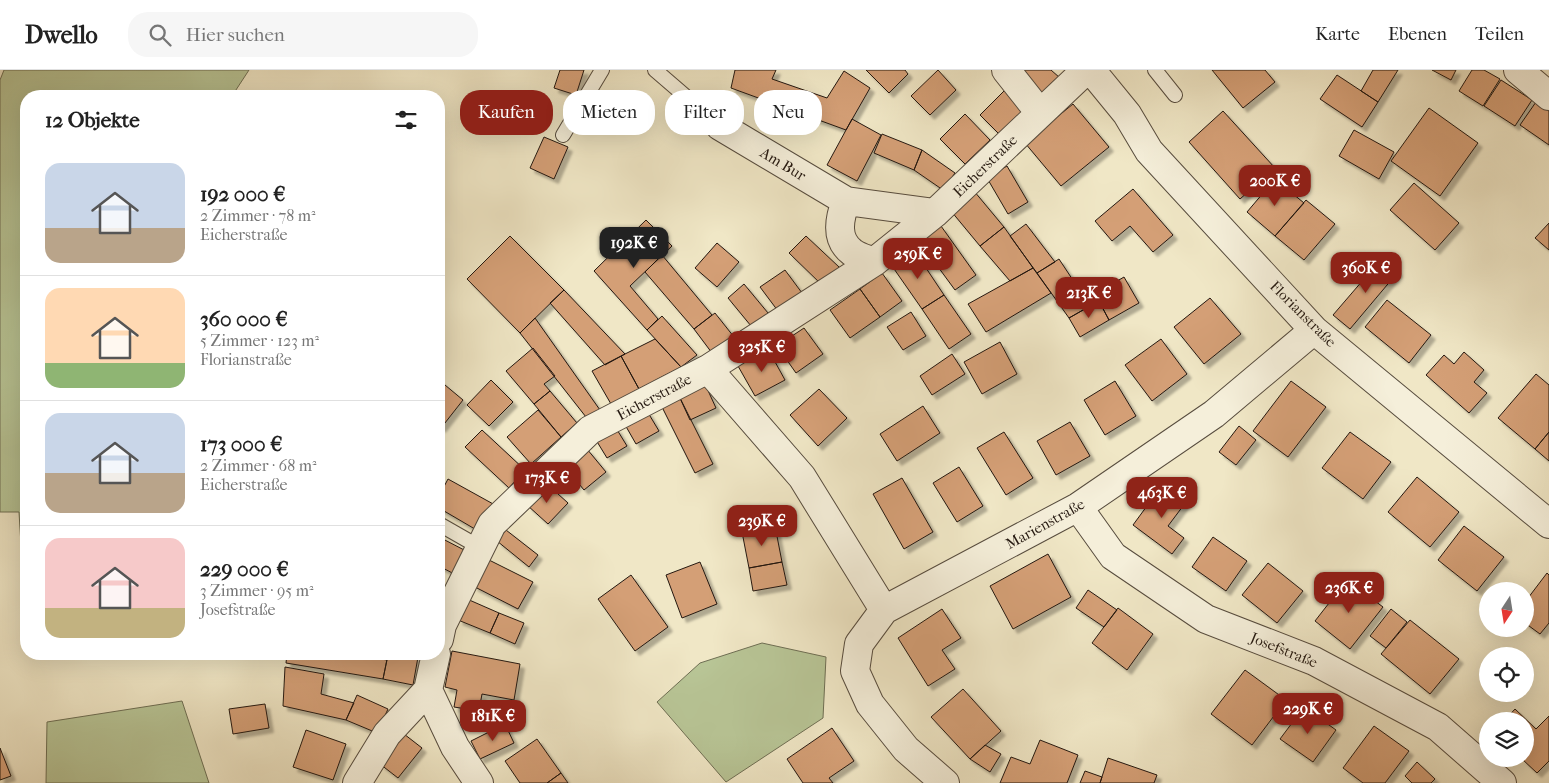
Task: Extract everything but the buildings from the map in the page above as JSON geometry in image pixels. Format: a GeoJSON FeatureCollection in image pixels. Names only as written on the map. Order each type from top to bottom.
{"type":"FeatureCollection","features":[{"type":"Feature","properties":{"kind":"street"},"geometry":{"type":"LineString","coordinates":[[1006,70],[1040,113]]}},
{"type":"Feature","properties":{"kind":"street","name":"Eicherstraße"},"geometry":{"type":"LineString","coordinates":[[445,619],[492,524],[590,430],[708,369],[874,262],[935,213],[1086,70]]}},
{"type":"Feature","properties":{"kind":"street","name":"Florianstraße"},"geometry":{"type":"LineString","coordinates":[[1091,70],[1127,114],[1149,151],[1314,330],[1549,524]]}},
{"type":"Feature","properties":{"kind":"street"},"geometry":{"type":"LineString","coordinates":[[1518,70],[1549,96]]}},
{"type":"Feature","properties":{"kind":"street","name":"Am Bur"},"geometry":{"type":"LineString","coordinates":[[735,135],[846,201],[935,213]]}},
{"type":"Feature","properties":{"kind":"street"},"geometry":{"type":"LineString","coordinates":[[846,201],[840,218],[840,236],[852,252],[874,262]]}},
{"type":"Feature","properties":{"kind":"street","name":"Marienstraße"},"geometry":{"type":"LineString","coordinates":[[946,783],[906,749],[870,704],[855,672],[859,644],[884,610],[1078,507],[1214,414],[1314,330]]}},
{"type":"Feature","properties":{"kind":"street"},"geometry":{"type":"LineString","coordinates":[[708,369],[802,477],[884,610]]}},
{"type":"Feature","properties":{"kind":"street","name":"Josefstraße"},"geometry":{"type":"LineString","coordinates":[[1078,507],[1113,556],[1206,619],[1314,661],[1438,727],[1502,783]]}},
{"type":"Feature","properties":{"kind":"street"},"geometry":{"type":"LineString","coordinates":[[357,783],[387,734],[428,690],[435,660]]}},
{"type":"Feature","properties":{"kind":"street"},"geometry":{"type":"LineString","coordinates":[[428,690],[455,747],[479,783]]}},
{"type":"Feature","properties":{"kind":"lane"},"geometry":{"type":"LineString","coordinates":[[590,90],[602,70]]}},
{"type":"Feature","properties":{"kind":"lane"},"geometry":{"type":"LineString","coordinates":[[655,70],[678,90]]}},
{"type":"Feature","properties":{"kind":"lane"},"geometry":{"type":"LineString","coordinates":[[1155,70],[1175,95]]}},
{"type":"Feature","properties":{"kind":"lane"},"geometry":{"type":"LineString","coordinates":[[445,527],[481,548]]}},
{"type":"Feature","properties":{"kind":"green space"},"geometry":{"type":"Polygon","coordinates":[[[4,70],[249,70],[236,90],[20,90],[20,528],[19,512],[0,512],[0,80],[4,70]]]}},
{"type":"Feature","properties":{"kind":"green space"},"geometry":{"type":"Polygon","coordinates":[[[762,643],[826,657],[823,718],[726,782],[657,702],[700,663],[762,643]]]}},
{"type":"Feature","properties":{"kind":"green space"},"geometry":{"type":"Polygon","coordinates":[[[182,701],[209,783],[46,783],[47,722],[182,701]]]}}]}
